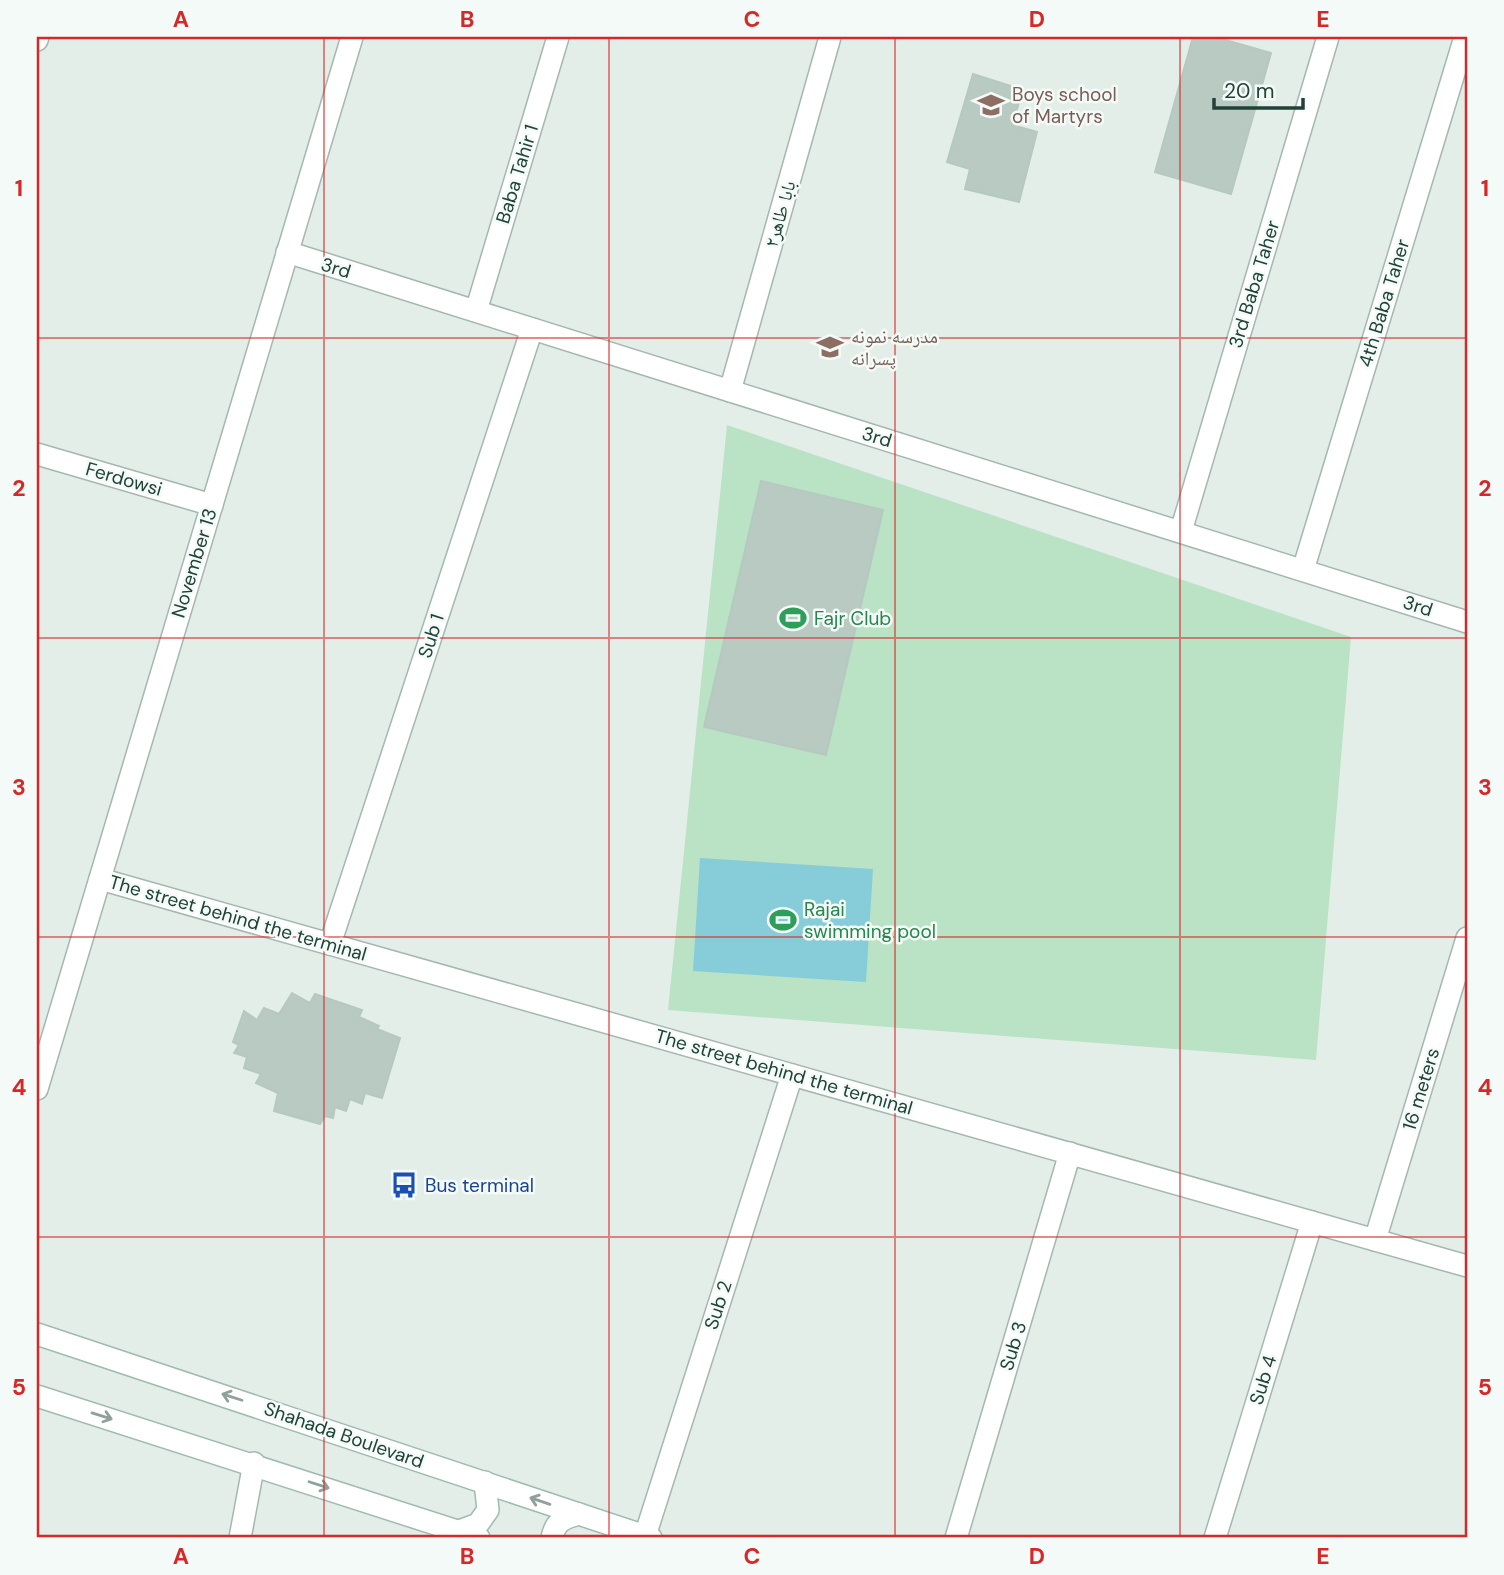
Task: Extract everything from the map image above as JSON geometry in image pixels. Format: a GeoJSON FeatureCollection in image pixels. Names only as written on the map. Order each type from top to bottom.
{"type":"FeatureCollection","features":[{"type":"Feature","properties":{"kind":"street","name":"November 13"},"geometry":{"type":"LineString","coordinates":[[37,1089],[352,37]]}},
{"type":"Feature","properties":{"kind":"street","name":"Baba Tahir 1"},"geometry":{"type":"LineString","coordinates":[[476,311],[558,37]]}},
{"type":"Feature","properties":{"kind":"street","name":"بابا طاهر۲"},"geometry":{"type":"LineString","coordinates":[[730,391],[830,37]]}},
{"type":"Feature","properties":{"kind":"street","name":"3rd Baba Taher"},"geometry":{"type":"LineString","coordinates":[[1181,531],[1328,37]]}},
{"type":"Feature","properties":{"kind":"street","name":"4th Baba Taher"},"geometry":{"type":"LineString","coordinates":[[1303,569],[1465,37]]}},
{"type":"Feature","properties":{"kind":"street","name":"3rd"},"geometry":{"type":"LineString","coordinates":[[287,252],[1467,622]]}},
{"type":"Feature","properties":{"kind":"street","name":"Sub 1"},"geometry":{"type":"LineString","coordinates":[[330,944],[532,329]]}},
{"type":"Feature","properties":{"kind":"street","name":"Ferdowsi"},"geometry":{"type":"LineString","coordinates":[[37,454],[212,505]]}},
{"type":"Feature","properties":{"kind":"street","name":"The street behind the terminal"},"geometry":{"type":"LineString","coordinates":[[100,879],[1467,1266]]}},
{"type":"Feature","properties":{"kind":"street","name":"16 meters"},"geometry":{"type":"LineString","coordinates":[[1375,1240],[1467,938]]}},
{"type":"Feature","properties":{"kind":"street","name":"Sub 2"},"geometry":{"type":"LineString","coordinates":[[648,1537],[792,1075]]}},
{"type":"Feature","properties":{"kind":"street","name":"Sub 3"},"geometry":{"type":"LineString","coordinates":[[956,1538],[1070,1153]]}},
{"type":"Feature","properties":{"kind":"street","name":"Sub 4"},"geometry":{"type":"LineString","coordinates":[[1214,1538],[1312,1222]]}},
{"type":"Feature","properties":{"kind":"street","name":"Shahada Boulevard"},"geometry":{"type":"LineString","coordinates":[[37,1334],[648,1537]]}},
{"type":"Feature","properties":{"kind":"street"},"geometry":{"type":"LineString","coordinates":[[37,1395],[254,1463],[469,1535],[488,1510],[485,1482]]}},
{"type":"Feature","properties":{"kind":"street"},"geometry":{"type":"LineString","coordinates":[[240,1538],[254,1463]]}},
{"type":"Feature","properties":{"kind":"street"},"geometry":{"type":"LineString","coordinates":[[552,1538],[554,1527],[564,1518],[579,1514]]}},
{"type":"Feature","properties":{"kind":"green space"},"geometry":{"type":"Polygon","coordinates":[[[727,425],[1351,637],[1316,1060],[668,1010],[727,425]]]}},
{"type":"Feature","properties":{"kind":"water","name":"Rajai swimming pool"},"geometry":{"type":"Polygon","coordinates":[[[700,858],[873,869],[866,982],[693,971],[700,858]]]}},
{"type":"Feature","properties":{"kind":"building"},"geometry":{"type":"Polygon","coordinates":[[[1193,37],[1215,37],[1271,53],[1231,194],[1155,172],[1193,37]]]}},
{"type":"Feature","properties":{"kind":"building"},"geometry":{"type":"Polygon","coordinates":[[[973,74],[1023,90],[1012,125],[1037,132],[1019,202],[965,189],[970,169],[947,162],[973,74]]]}},
{"type":"Feature","properties":{"kind":"building","name":"Fajr Club"},"geometry":{"type":"Polygon","coordinates":[[[761,481],[883,510],[826,755],[704,727],[761,481]]]}},
{"type":"Feature","properties":{"kind":"building"},"geometry":{"type":"Polygon","coordinates":[[[292,993],[310,1003],[315,994],[362,1010],[359,1017],[379,1026],[377,1029],[400,1038],[382,1098],[365,1093],[362,1104],[350,1099],[346,1111],[335,1107],[333,1118],[325,1116],[320,1124],[274,1111],[278,1093],[256,1083],[261,1074],[244,1068],[247,1057],[234,1053],[239,1045],[233,1042],[244,1011],[257,1020],[264,1008],[279,1014],[292,993]]]}},
{"type":"Feature","properties":{"kind":"place","name":"Boys school of Martyrs"},"geometry":{"type":"Point","coordinates":[991,105]}},
{"type":"Feature","properties":{"kind":"place","name":"مدرسه نمونه پسرانه"},"geometry":{"type":"Point","coordinates":[830,347]}},
{"type":"Feature","properties":{"kind":"place","name":"Fajr Club"},"geometry":{"type":"Point","coordinates":[793,618]}},
{"type":"Feature","properties":{"kind":"place","name":"Rajai swimming pool"},"geometry":{"type":"Point","coordinates":[783,920]}},
{"type":"Feature","properties":{"kind":"place","name":"Bus terminal"},"geometry":{"type":"Point","coordinates":[404,1185]}}]}
